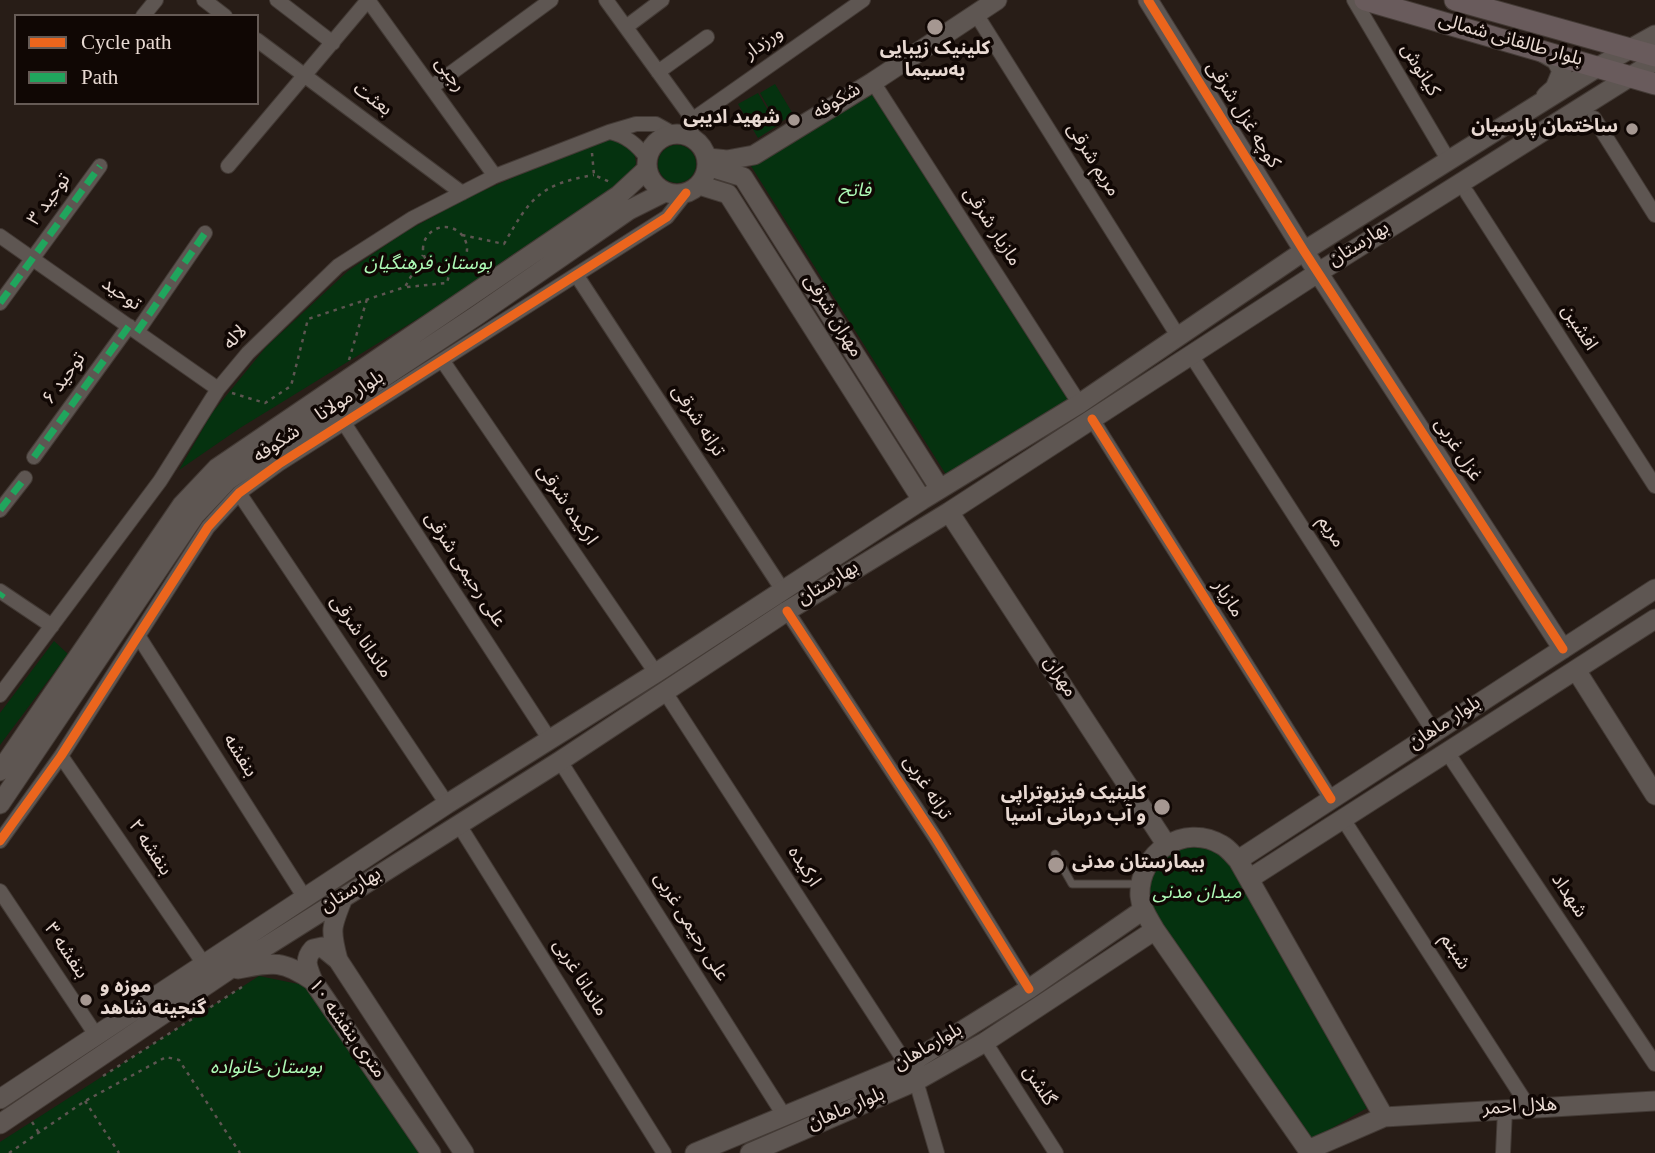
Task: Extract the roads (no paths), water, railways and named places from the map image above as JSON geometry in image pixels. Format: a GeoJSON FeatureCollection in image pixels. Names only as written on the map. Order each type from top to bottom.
{"type":"FeatureCollection","features":[{"type":"Feature","properties":{"kind":"main road","name":"شکوفه"},"geometry":{"type":"LineString","coordinates":[[706,162],[754,155],[873,82],[997,0]]}},
{"type":"Feature","properties":{"kind":"main road","name":"کوچه غزل شرقی"},"geometry":{"type":"LineString","coordinates":[[1148,0],[1319,272]]}},
{"type":"Feature","properties":{"kind":"main road","name":"بلوار طالقانی شمالی"},"geometry":{"type":"LineString","coordinates":[[1365,0],[1655,84]]}},
{"type":"Feature","properties":{"kind":"main road","name":"بلوار طالقانی شمالی"},"geometry":{"type":"LineString","coordinates":[[1455,0],[1655,58]]}},
{"type":"Feature","properties":{"kind":"main road","name":"بهارستان"},"geometry":{"type":"LineString","coordinates":[[0,1099],[447,804],[656,673],[922,500],[1079,404],[1304,251],[1598,67],[1655,35]]}},
{"type":"Feature","properties":{"kind":"main road"},"geometry":{"type":"LineString","coordinates":[[1534,108],[1555,88],[1562,71],[1556,60],[1536,49]]}},
{"type":"Feature","properties":{"kind":"main road","name":"بهارستان"},"geometry":{"type":"LineString","coordinates":[[0,1124],[227,971],[560,761],[787,611],[949,512],[1655,58]]}},
{"type":"Feature","properties":{"kind":"main road"},"geometry":{"type":"LineString","coordinates":[[685,132],[703,150],[706,162],[693,189],[679,195],[665,192],[651,180],[647,164],[657,142],[685,132]]}},
{"type":"Feature","properties":{"kind":"main road","name":"مهران شرقی"},"geometry":{"type":"LineString","coordinates":[[706,162],[743,177],[940,489]]}},
{"type":"Feature","properties":{"kind":"main road","name":"بلوار مولانا"},"geometry":{"type":"LineString","coordinates":[[0,771],[182,505],[218,468],[626,189],[647,164]]}},
{"type":"Feature","properties":{"kind":"main road","name":"مهران شرقی"},"geometry":{"type":"LineString","coordinates":[[693,189],[728,194],[922,500]]}},
{"type":"Feature","properties":{"kind":"main road","name":"بلوار مولانا"},"geometry":{"type":"LineString","coordinates":[[0,804],[195,515],[228,481],[476,316],[629,210],[665,192]]}},
{"type":"Feature","properties":{"kind":"main road","name":"غزل غربی"},"geometry":{"type":"LineString","coordinates":[[1319,272],[1563,649]]}},
{"type":"Feature","properties":{"kind":"main road","name":"مهران"},"geometry":{"type":"LineString","coordinates":[[949,512],[1166,844]]}},
{"type":"Feature","properties":{"kind":"main road","name":"بلوار ماهان"},"geometry":{"type":"LineString","coordinates":[[1238,860],[1655,589]]}},
{"type":"Feature","properties":{"kind":"main road","name":"بلوار ماهان"},"geometry":{"type":"LineString","coordinates":[[1249,879],[1655,619]]}},
{"type":"Feature","properties":{"kind":"main road"},"geometry":{"type":"LineString","coordinates":[[1576,670],[1655,795]]}},
{"type":"Feature","properties":{"kind":"main road"},"geometry":{"type":"LineString","coordinates":[[1185,837],[1205,838],[1224,845],[1238,860],[1384,1117],[1308,1152],[1143,910],[1140,896],[1142,876],[1151,858],[1166,844],[1185,837]]}},
{"type":"Feature","properties":{"kind":"main road","name":"۱۰ متری بنفشه"},"geometry":{"type":"LineString","coordinates":[[343,898],[332,925],[338,960],[464,1153]]}},
{"type":"Feature","properties":{"kind":"main road","name":"بلوارماهان"},"geometry":{"type":"LineString","coordinates":[[695,1153],[785,1117],[911,1073],[1143,910]]}},
{"type":"Feature","properties":{"kind":"main road","name":"بلوار ماهان"},"geometry":{"type":"LineString","coordinates":[[755,1152],[911,1073],[985,1042],[1155,930]]}},
{"type":"Feature","properties":{"kind":"main road"},"geometry":{"type":"LineString","coordinates":[[313,981],[306,962],[313,949],[322,947],[338,960]]}},
{"type":"Feature","properties":{"kind":"main road","name":"۱۰ متری بنفشه"},"geometry":{"type":"LineString","coordinates":[[227,971],[281,964],[294,968],[313,981],[431,1153]]}},
{"type":"Feature","properties":{"kind":"main road","name":"هلال احمر"},"geometry":{"type":"LineString","coordinates":[[1384,1117],[1655,1101]]}},
{"type":"Feature","properties":{"kind":"street"},"geometry":{"type":"LineString","coordinates":[[145,14],[156,0]]}},
{"type":"Feature","properties":{"kind":"street"},"geometry":{"type":"LineString","coordinates":[[204,0],[222,14]]}},
{"type":"Feature","properties":{"kind":"street"},"geometry":{"type":"LineString","coordinates":[[277,0],[333,43]]}},
{"type":"Feature","properties":{"kind":"street"},"geometry":{"type":"LineString","coordinates":[[228,166],[368,0]]}},
{"type":"Feature","properties":{"kind":"street","name":"رجبی"},"geometry":{"type":"LineString","coordinates":[[368,0],[495,176]]}},
{"type":"Feature","properties":{"kind":"street"},"geometry":{"type":"LineString","coordinates":[[432,87],[551,0]]}},
{"type":"Feature","properties":{"kind":"street"},"geometry":{"type":"LineString","coordinates":[[606,0],[688,113],[685,132]]}},
{"type":"Feature","properties":{"kind":"street"},"geometry":{"type":"LineString","coordinates":[[626,27],[662,0]]}},
{"type":"Feature","properties":{"kind":"street","name":"ورزدار"},"geometry":{"type":"LineString","coordinates":[[685,132],[863,0]]}},
{"type":"Feature","properties":{"kind":"street","name":"کیانوش"},"geometry":{"type":"LineString","coordinates":[[1354,0],[1449,161]]}},
{"type":"Feature","properties":{"kind":"street","name":"مریم شرقی"},"geometry":{"type":"LineString","coordinates":[[976,14],[1173,328]]}},
{"type":"Feature","properties":{"kind":"street"},"geometry":{"type":"LineString","coordinates":[[658,72],[706,37]]}},
{"type":"Feature","properties":{"kind":"street","name":"بعثت"},"geometry":{"type":"LineString","coordinates":[[259,41],[462,193]]}},
{"type":"Feature","properties":{"kind":"street","name":"مازیار شرقی"},"geometry":{"type":"LineString","coordinates":[[873,82],[1074,395]]}},
{"type":"Feature","properties":{"kind":"street"},"geometry":{"type":"LineString","coordinates":[[1594,118],[1655,215]]}},
{"type":"Feature","properties":{"kind":"street","name":"لاله"},"geometry":{"type":"LineString","coordinates":[[0,695],[160,481],[218,389],[248,353],[338,266],[413,218],[495,176],[609,132],[646,123],[685,132]]}},
{"type":"Feature","properties":{"kind":"street"},"geometry":{"type":"LineString","coordinates":[[609,132],[632,142],[647,164]]}},
{"type":"Feature","properties":{"kind":"street","name":"توحید ۳"},"geometry":{"type":"LineString","coordinates":[[0,303],[100,166]]}},
{"type":"Feature","properties":{"kind":"street","name":"شکوفه"},"geometry":{"type":"LineString","coordinates":[[0,841],[61,756],[208,527],[239,493],[667,217],[693,189]]}},
{"type":"Feature","properties":{"kind":"street","name":"افشین"},"geometry":{"type":"LineString","coordinates":[[1467,193],[1655,486]]}},
{"type":"Feature","properties":{"kind":"street","name":"توحید ۶"},"geometry":{"type":"LineString","coordinates":[[34,457],[205,233]]}},
{"type":"Feature","properties":{"kind":"street","name":"توحید"},"geometry":{"type":"LineString","coordinates":[[0,236],[218,389]]}},
{"type":"Feature","properties":{"kind":"street","name":"ترانه شرقی"},"geometry":{"type":"LineString","coordinates":[[577,276],[782,589]]}},
{"type":"Feature","properties":{"kind":"street","name":"مریم"},"geometry":{"type":"LineString","coordinates":[[1191,355],[1434,732]]}},
{"type":"Feature","properties":{"kind":"street","name":"ارکیده شرقی"},"geometry":{"type":"LineString","coordinates":[[442,360],[656,673]]}},
{"type":"Feature","properties":{"kind":"street","name":"مازیار"},"geometry":{"type":"LineString","coordinates":[[1092,419],[1331,799]]}},
{"type":"Feature","properties":{"kind":"street","name":"علی رحیمی شرقی"},"geometry":{"type":"LineString","coordinates":[[344,423],[550,740]]}},
{"type":"Feature","properties":{"kind":"street"},"geometry":{"type":"LineString","coordinates":[[0,510],[25,478]]}},
{"type":"Feature","properties":{"kind":"street","name":"ماندانا شرقی"},"geometry":{"type":"LineString","coordinates":[[239,493],[447,804]]}},
{"type":"Feature","properties":{"kind":"street"},"geometry":{"type":"LineString","coordinates":[[1,593],[52,626]]}},
{"type":"Feature","properties":{"kind":"street","name":"ترانه غربی"},"geometry":{"type":"LineString","coordinates":[[787,611],[935,837],[1029,989]]}},
{"type":"Feature","properties":{"kind":"street","name":"بنفشه"},"geometry":{"type":"LineString","coordinates":[[139,637],[305,898]]}},
{"type":"Feature","properties":{"kind":"street","name":"ارکیده"},"geometry":{"type":"LineString","coordinates":[[665,692],[911,1073],[937,1153]]}},
{"type":"Feature","properties":{"kind":"street","name":"شهداد"},"geometry":{"type":"LineString","coordinates":[[1447,752],[1655,1064]]}},
{"type":"Feature","properties":{"kind":"street","name":"بنفشه ۲"},"geometry":{"type":"LineString","coordinates":[[61,756],[204,964]]}},
{"type":"Feature","properties":{"kind":"street","name":"علی رحیمی غربی"},"geometry":{"type":"LineString","coordinates":[[560,761],[785,1117]]}},
{"type":"Feature","properties":{"kind":"street","name":"شبنم"},"geometry":{"type":"LineString","coordinates":[[1343,819],[1530,1109]]}},
{"type":"Feature","properties":{"kind":"street","name":"ماندانا غربی"},"geometry":{"type":"LineString","coordinates":[[459,825],[664,1153]]}},
{"type":"Feature","properties":{"kind":"street","name":"بنفشه ۳"},"geometry":{"type":"LineString","coordinates":[[0,891],[96,1035]]}},
{"type":"Feature","properties":{"kind":"street","name":"گلشن"},"geometry":{"type":"LineString","coordinates":[[985,1042],[1056,1153]]}},
{"type":"Feature","properties":{"kind":"street"},"geometry":{"type":"LineString","coordinates":[[1503,1153],[1505,1110]]}},
{"type":"Feature","properties":{"kind":"lane"},"geometry":{"type":"LineString","coordinates":[[1055,854],[1072,884],[1141,884]]}},
{"type":"Feature","properties":{"kind":"place","name":"کلینیک زیبایی به‌سیما"},"geometry":{"type":"Point","coordinates":[935,27]}},
{"type":"Feature","properties":{"kind":"place","name":"شهید ادیبی"},"geometry":{"type":"Point","coordinates":[794,120]}},
{"type":"Feature","properties":{"kind":"place","name":"ساختمان پارسیان"},"geometry":{"type":"Point","coordinates":[1632,129]}},
{"type":"Feature","properties":{"kind":"place","name":"کلینیک فیزیوتراپی و آب درمانی آسیا"},"geometry":{"type":"Point","coordinates":[1162,807]}},
{"type":"Feature","properties":{"kind":"place","name":"بیمارستان مدنی"},"geometry":{"type":"Point","coordinates":[1056,865]}},
{"type":"Feature","properties":{"kind":"place","name":"موزه و گنجینه شاهد"},"geometry":{"type":"Point","coordinates":[86,1000]}},
{"type":"Feature","properties":{"kind":"park label","name":"فاتح"},"geometry":{"type":"Point","coordinates":[855,193]}},
{"type":"Feature","properties":{"kind":"park label","name":"بوستان فرهنگیان"},"geometry":{"type":"Point","coordinates":[428,266]}},
{"type":"Feature","properties":{"kind":"park label","name":"میدان مدنی"},"geometry":{"type":"Point","coordinates":[1197,895]}},
{"type":"Feature","properties":{"kind":"park label","name":"بوستان خانواده"},"geometry":{"type":"Point","coordinates":[266,1070]}}]}
